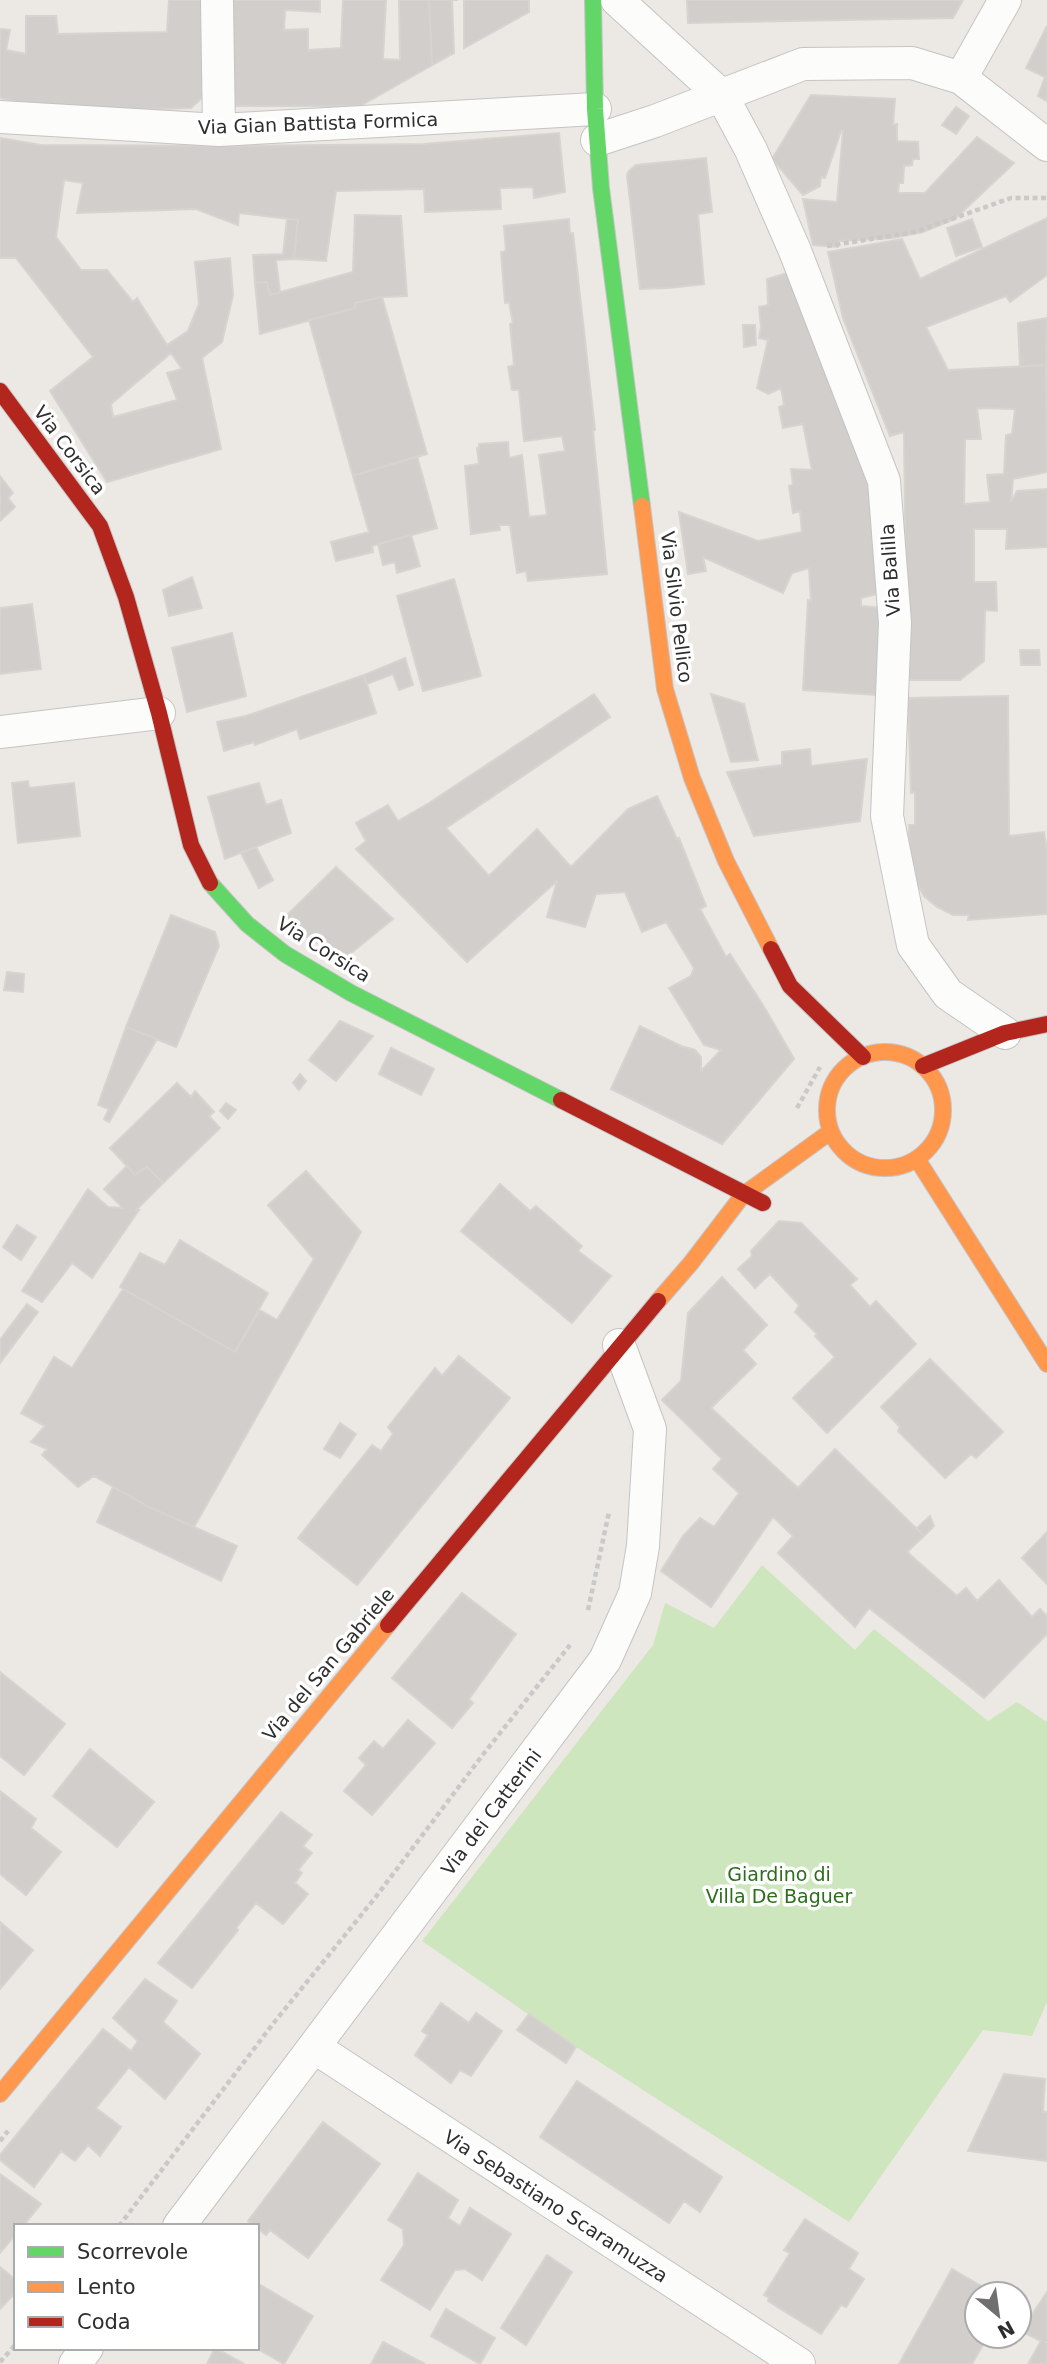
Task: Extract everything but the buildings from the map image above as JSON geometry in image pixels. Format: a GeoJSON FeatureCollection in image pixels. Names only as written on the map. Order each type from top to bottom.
{"type":"FeatureCollection","features":[{"type":"Feature","properties":{"kind":"main road","name":"Via Silvio Pellico"},"geometry":{"type":"LineString","coordinates":[[593,0],[596,124],[601,188],[665,689],[692,778],[726,860],[790,986],[863,1057]]}},
{"type":"Feature","properties":{"kind":"main road","name":"Via Corsica"},"geometry":{"type":"LineString","coordinates":[[0,391],[100,526],[126,597],[159,713],[191,845],[212,888],[247,924],[285,954],[351,993],[743,1195],[768,1199]]}},
{"type":"Feature","properties":{"kind":"main road"},"geometry":{"type":"LineString","coordinates":[[923,1066],[1005,1033],[1047,1024]]}},
{"type":"Feature","properties":{"kind":"main road"},"geometry":{"type":"LineString","coordinates":[[878,1052],[894,1053],[923,1066],[940,1091],[943,1114],[937,1136],[929,1148],[917,1159],[885,1169],[868,1166],[834,1151],[826,1114],[828,1096],[847,1065],[878,1052]]}},
{"type":"Feature","properties":{"kind":"main road","name":"Via del San Gabriele"},"geometry":{"type":"LineString","coordinates":[[0,2094],[619,1345],[691,1263],[743,1195],[830,1132]]}},
{"type":"Feature","properties":{"kind":"main road"},"geometry":{"type":"LineString","coordinates":[[917,1159],[1047,1364]]}},
{"type":"Feature","properties":{"kind":"main road","name":"Via del San Gabriele"},"geometry":{"type":"LineString","coordinates":[[691,1263],[768,1199]]}},
{"type":"Feature","properties":{"kind":"street"},"geometry":{"type":"LineString","coordinates":[[217,0],[219,130]]}},
{"type":"Feature","properties":{"kind":"street","name":"Via Balilla"},"geometry":{"type":"LineString","coordinates":[[617,0],[722,96],[751,150],[795,251],[884,481],[895,623],[887,816],[913,945],[948,994],[1005,1033]]}},
{"type":"Feature","properties":{"kind":"street"},"geometry":{"type":"LineString","coordinates":[[1005,0],[961,78],[1047,145]]}},
{"type":"Feature","properties":{"kind":"street","name":"Via Gian Battista Formica"},"geometry":{"type":"LineString","coordinates":[[0,117],[219,130],[596,124],[722,96],[803,64],[912,63],[961,78]]}},
{"type":"Feature","properties":{"kind":"street"},"geometry":{"type":"LineString","coordinates":[[0,732],[159,713]]}},
{"type":"Feature","properties":{"kind":"street","name":"Via dei Catterini"},"geometry":{"type":"LineString","coordinates":[[181,2224],[605,1660],[635,1593],[643,1546],[650,1429],[619,1345]]}},
{"type":"Feature","properties":{"kind":"street","name":"Via Sebastiano Scaramuzza"},"geometry":{"type":"LineString","coordinates":[[314,2047],[799,2364]]}},
{"type":"Feature","properties":{"kind":"path"},"geometry":{"type":"LineString","coordinates":[[795,251],[915,232],[1011,198],[1047,198]]}},
{"type":"Feature","properties":{"kind":"path"},"geometry":{"type":"LineString","coordinates":[[792,1117],[821,1066],[814,1055]]}},
{"type":"Feature","properties":{"kind":"path"},"geometry":{"type":"LineString","coordinates":[[587,1614],[610,1508]]}},
{"type":"Feature","properties":{"kind":"path"},"geometry":{"type":"LineString","coordinates":[[121,2224],[276,2020],[576,1638]]}},
{"type":"Feature","properties":{"kind":"path"},"geometry":{"type":"LineString","coordinates":[[0,2362],[14,2346]]}},
{"type":"Feature","properties":{"kind":"green space","name":"Giardino di Villa De Baguer"},"geometry":{"type":"Polygon","coordinates":[[[762,1565],[855,1650],[874,1629],[988,1721],[1017,1702],[1047,1722],[1047,2002],[1032,2036],[983,2030],[849,2222],[576,2047],[422,1941],[653,1645],[665,1603],[714,1628],[762,1565]]]}},
{"type":"Feature","properties":{"kind":"traffic: fast"},"geometry":{"type":"LineString","coordinates":[[593,0],[595,109],[601,188],[642,506]]}},
{"type":"Feature","properties":{"kind":"traffic: fast"},"geometry":{"type":"LineString","coordinates":[[210,883],[247,924],[285,954],[351,993],[561,1100]]}},
{"type":"Feature","properties":{"kind":"traffic: slow"},"geometry":{"type":"LineString","coordinates":[[642,506],[665,689],[692,778],[726,861],[771,949]]}},
{"type":"Feature","properties":{"kind":"traffic: slow"},"geometry":{"type":"LineString","coordinates":[[885,1052],[907,1056],[926,1069],[939,1088],[943,1110],[939,1132],[926,1151],[907,1164],[885,1168],[863,1164],[844,1151],[831,1132],[827,1110],[831,1088],[844,1069],[863,1056],[885,1052]]}},
{"type":"Feature","properties":{"kind":"traffic: slow"},"geometry":{"type":"LineString","coordinates":[[658,1301],[743,1195],[830,1132]]}},
{"type":"Feature","properties":{"kind":"traffic: slow"},"geometry":{"type":"LineString","coordinates":[[917,1159],[1047,1364]]}},
{"type":"Feature","properties":{"kind":"traffic: slow"},"geometry":{"type":"LineString","coordinates":[[0,2094],[388,1625]]}},
{"type":"Feature","properties":{"kind":"traffic: jam"},"geometry":{"type":"LineString","coordinates":[[0,391],[100,526],[126,597],[159,713],[191,845],[210,883]]}},
{"type":"Feature","properties":{"kind":"traffic: jam"},"geometry":{"type":"LineString","coordinates":[[771,949],[790,986],[863,1057]]}},
{"type":"Feature","properties":{"kind":"traffic: jam"},"geometry":{"type":"LineString","coordinates":[[923,1066],[1005,1033],[1047,1024]]}},
{"type":"Feature","properties":{"kind":"traffic: jam"},"geometry":{"type":"LineString","coordinates":[[561,1100],[763,1203]]}},
{"type":"Feature","properties":{"kind":"traffic: jam"},"geometry":{"type":"LineString","coordinates":[[388,1625],[658,1301]]}}]}
